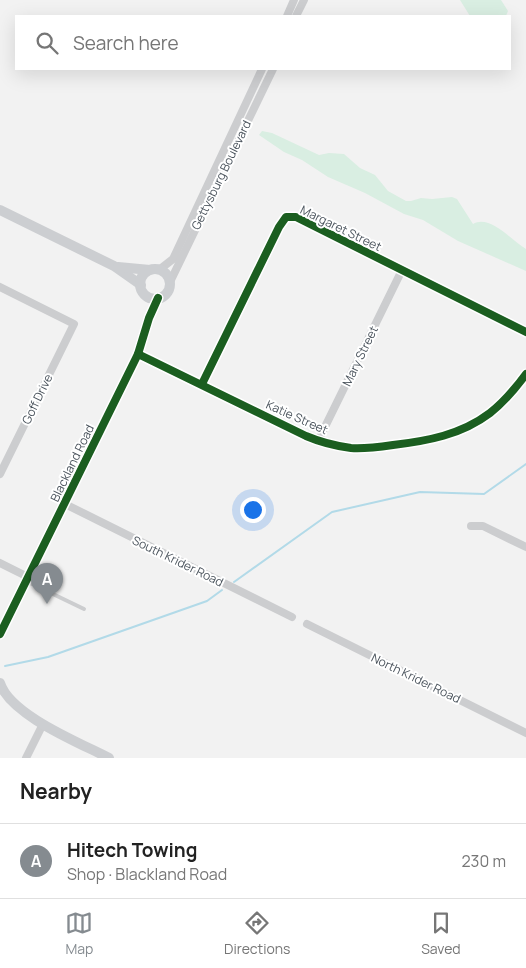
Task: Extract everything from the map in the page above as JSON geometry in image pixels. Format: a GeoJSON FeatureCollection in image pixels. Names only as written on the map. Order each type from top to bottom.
{"type":"FeatureCollection","features":[{"type":"Feature","properties":{"kind":"street"},"geometry":{"type":"LineString","coordinates":[[288,15],[294,0]]}},
{"type":"Feature","properties":{"kind":"street"},"geometry":{"type":"LineString","coordinates":[[296,15],[304,0]]}},
{"type":"Feature","properties":{"kind":"street","name":"Gettysburg Boulevard"},"geometry":{"type":"LineString","coordinates":[[155,270],[173,259],[262,70]]}},
{"type":"Feature","properties":{"kind":"street","name":"Gettysburg Boulevard"},"geometry":{"type":"LineString","coordinates":[[170,282],[272,70]]}},
{"type":"Feature","properties":{"kind":"street"},"geometry":{"type":"LineString","coordinates":[[255,83],[264,87]]}},
{"type":"Feature","properties":{"kind":"street"},"geometry":{"type":"LineString","coordinates":[[0,210],[114,266],[151,298],[158,298],[168,292],[170,282],[166,273],[155,270],[133,270],[114,266]]}},
{"type":"Feature","properties":{"kind":"street","name":"Margaret Street"},"geometry":{"type":"LineString","coordinates":[[202,384],[273,239],[286,217],[296,217],[526,332]]}},
{"type":"Feature","properties":{"kind":"street"},"geometry":{"type":"LineString","coordinates":[[143,290],[144,274],[155,270]]}},
{"type":"Feature","properties":{"kind":"street","name":"Mary Street"},"geometry":{"type":"LineString","coordinates":[[318,441],[402,270]]}},
{"type":"Feature","properties":{"kind":"street","name":"Goff Drive"},"geometry":{"type":"LineString","coordinates":[[0,287],[74,324],[0,474]]}},
{"type":"Feature","properties":{"kind":"street","name":"Blackland Road"},"geometry":{"type":"LineString","coordinates":[[143,290],[149,318]]}},
{"type":"Feature","properties":{"kind":"street","name":"Blackland Road"},"geometry":{"type":"LineString","coordinates":[[0,634],[138,354],[149,318],[158,298]]}},
{"type":"Feature","properties":{"kind":"street","name":"Katie Street"},"geometry":{"type":"LineString","coordinates":[[138,354],[318,441],[351,448],[377,447],[445,436],[463,429],[489,414],[511,394],[526,374]]}},
{"type":"Feature","properties":{"kind":"street","name":"South Krider Road"},"geometry":{"type":"LineString","coordinates":[[65,504],[292,617]]}},
{"type":"Feature","properties":{"kind":"street"},"geometry":{"type":"LineString","coordinates":[[471,526],[483,526],[526,547]]}},
{"type":"Feature","properties":{"kind":"street"},"geometry":{"type":"LineString","coordinates":[[0,563],[27,579]]}},
{"type":"Feature","properties":{"kind":"street","name":"North Krider Road"},"geometry":{"type":"LineString","coordinates":[[307,624],[526,733]]}},
{"type":"Feature","properties":{"kind":"street"},"geometry":{"type":"LineString","coordinates":[[1,687],[21,710],[43,724],[109,758]]}},
{"type":"Feature","properties":{"kind":"street"},"geometry":{"type":"LineString","coordinates":[[26,758],[43,724]]}},
{"type":"Feature","properties":{"kind":"lane"},"geometry":{"type":"LineString","coordinates":[[27,579],[84,609]]}},
{"type":"Feature","properties":{"kind":"green space"},"geometry":{"type":"Polygon","coordinates":[[[460,0],[501,0],[508,11],[506,15],[469,15],[460,0]]]}},
{"type":"Feature","properties":{"kind":"green space"},"geometry":{"type":"Polygon","coordinates":[[[262,131],[272,133],[319,155],[329,153],[344,154],[360,168],[375,175],[388,191],[406,201],[421,198],[452,197],[457,199],[473,224],[480,222],[494,225],[526,249],[526,271],[458,241],[423,220],[404,214],[365,193],[328,177],[302,160],[284,152],[259,135],[262,131]]]}},
{"type":"Feature","properties":{"kind":"waterway"},"geometry":{"type":"LineString","coordinates":[[234,582],[332,512],[420,492],[484,494],[526,464]]}},
{"type":"Feature","properties":{"kind":"waterway"},"geometry":{"type":"LineString","coordinates":[[5,666],[48,657],[207,601],[222,590]]}},
{"type":"Feature","properties":{"kind":"cycle path"},"geometry":{"type":"LineString","coordinates":[[202,384],[279,227],[286,217],[296,217],[526,332]]}},
{"type":"Feature","properties":{"kind":"cycle path"},"geometry":{"type":"LineString","coordinates":[[0,634],[138,354],[149,318],[158,298]]}},
{"type":"Feature","properties":{"kind":"cycle path"},"geometry":{"type":"LineString","coordinates":[[138,354],[306,436],[328,444],[351,448],[372,448],[418,441],[456,432],[479,421],[490,413],[509,395],[526,374]]}},
{"type":"Feature","properties":{"kind":"place","name":"Hitech Towing"},"geometry":{"type":"Point","coordinates":[47,604]}}]}
